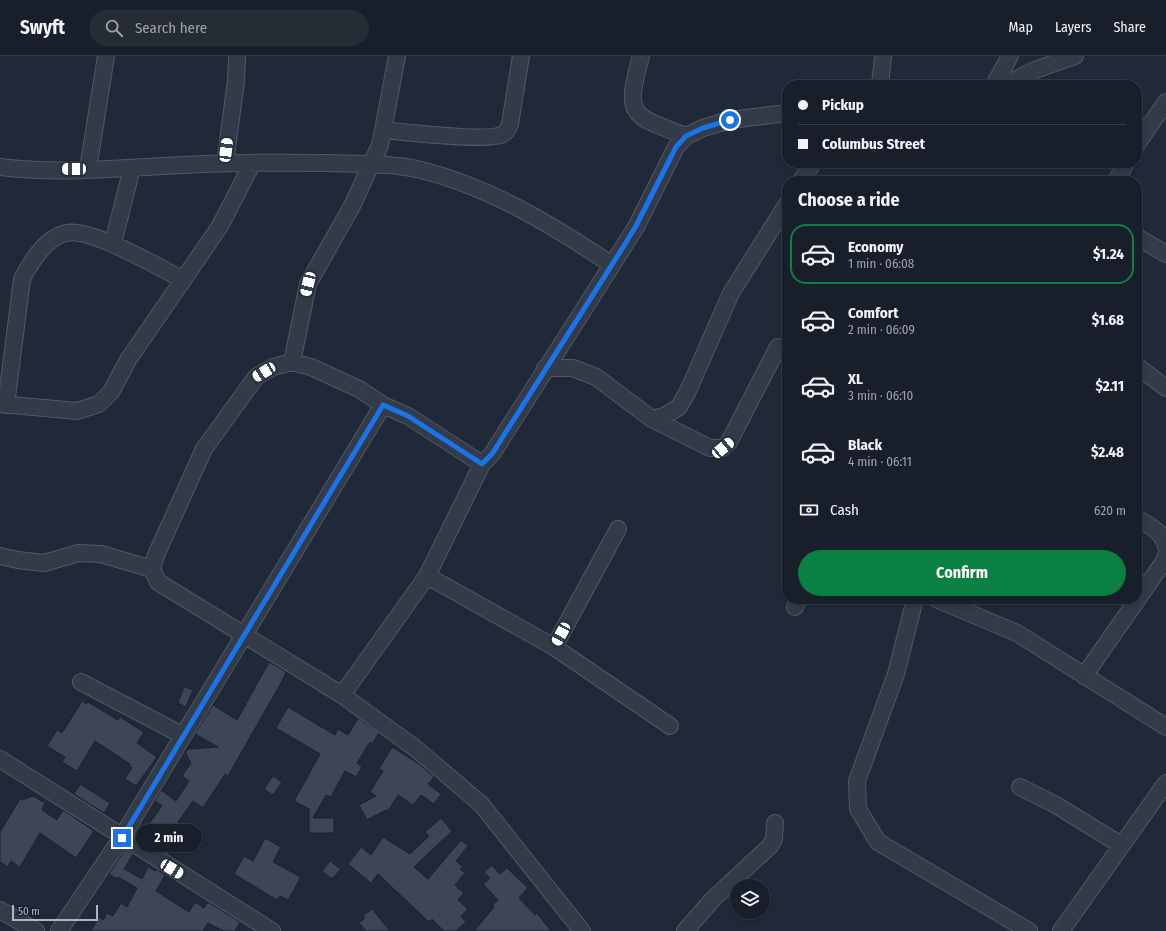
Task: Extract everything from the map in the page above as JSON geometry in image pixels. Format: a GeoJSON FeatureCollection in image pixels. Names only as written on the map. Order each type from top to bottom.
{"type":"FeatureCollection","features":[{"type":"Feature","properties":{"kind":"street"},"geometry":{"type":"LineString","coordinates":[[88,169],[106,56]]}},
{"type":"Feature","properties":{"kind":"street"},"geometry":{"type":"LineString","coordinates":[[225,163],[236,81],[237,56]]}},
{"type":"Feature","properties":{"kind":"street"},"geometry":{"type":"LineString","coordinates":[[292,362],[308,284],[352,206],[380,145],[384,130],[396,56]]}},
{"type":"Feature","properties":{"kind":"street"},"geometry":{"type":"LineString","coordinates":[[384,130],[415,134],[477,137],[502,135],[508,130],[510,124],[521,56]]}},
{"type":"Feature","properties":{"kind":"street"},"geometry":{"type":"LineString","coordinates":[[641,56],[635,79],[632,103],[639,116],[651,123],[686,136]]}},
{"type":"Feature","properties":{"kind":"street"},"geometry":{"type":"LineString","coordinates":[[881,80],[883,56]]}},
{"type":"Feature","properties":{"kind":"street"},"geometry":{"type":"LineString","coordinates":[[997,80],[1010,56]]}},
{"type":"Feature","properties":{"kind":"street"},"geometry":{"type":"LineString","coordinates":[[1015,80],[1035,70],[1075,56]]}},
{"type":"Feature","properties":{"kind":"street"},"geometry":{"type":"LineString","coordinates":[[1142,137],[1166,102]]}},
{"type":"Feature","properties":{"kind":"street"},"geometry":{"type":"LineString","coordinates":[[342,695],[427,576],[482,464],[492,454],[636,226],[676,147],[686,136],[703,128],[730,120],[782,114]]}},
{"type":"Feature","properties":{"kind":"street"},"geometry":{"type":"LineString","coordinates":[[0,167],[18,169],[88,169],[225,163],[372,164],[421,170],[478,189],[553,226],[612,265]]}},
{"type":"Feature","properties":{"kind":"street"},"geometry":{"type":"LineString","coordinates":[[182,279],[113,243],[76,233],[66,233],[53,240],[30,264],[22,279],[3,405],[77,411],[99,404],[111,392],[128,360],[182,279],[220,226],[252,164]]}},
{"type":"Feature","properties":{"kind":"street"},"geometry":{"type":"LineString","coordinates":[[113,243],[132,168]]}},
{"type":"Feature","properties":{"kind":"street"},"geometry":{"type":"LineString","coordinates":[[652,419],[664,416],[679,407],[688,391],[731,293],[782,212]]}},
{"type":"Feature","properties":{"kind":"street"},"geometry":{"type":"LineString","coordinates":[[1142,240],[1166,254]]}},
{"type":"Feature","properties":{"kind":"street"},"geometry":{"type":"LineString","coordinates":[[545,368],[573,368],[596,377],[652,419],[710,448],[723,448],[729,442],[778,347]]}},
{"type":"Feature","properties":{"kind":"street"},"geometry":{"type":"LineString","coordinates":[[482,464],[408,416],[383,405],[358,389],[311,367],[292,362],[273,367],[256,377],[204,449],[156,555],[152,569],[158,582],[342,695],[415,748],[481,804],[582,931]]}},
{"type":"Feature","properties":{"kind":"street"},"geometry":{"type":"LineString","coordinates":[[1142,370],[1166,388]]}},
{"type":"Feature","properties":{"kind":"street"},"geometry":{"type":"LineString","coordinates":[[59,931],[122,838],[243,633],[383,405]]}},
{"type":"Feature","properties":{"kind":"street"},"geometry":{"type":"LineString","coordinates":[[1142,521],[1158,531],[1166,546],[1165,560],[1142,593]]}},
{"type":"Feature","properties":{"kind":"street"},"geometry":{"type":"LineString","coordinates":[[554,647],[618,529]]}},
{"type":"Feature","properties":{"kind":"street"},"geometry":{"type":"LineString","coordinates":[[0,556],[44,563],[79,553],[101,554],[152,569]]}},
{"type":"Feature","properties":{"kind":"street"},"geometry":{"type":"LineString","coordinates":[[427,576],[554,647],[670,726]]}},
{"type":"Feature","properties":{"kind":"street"},"geometry":{"type":"LineString","coordinates":[[914,604],[896,674],[857,781],[858,809],[878,842],[1029,931]]}},
{"type":"Feature","properties":{"kind":"street"},"geometry":{"type":"LineString","coordinates":[[948,604],[1017,633],[1166,728]]}},
{"type":"Feature","properties":{"kind":"street"},"geometry":{"type":"LineString","coordinates":[[1084,676],[1134,604]]}},
{"type":"Feature","properties":{"kind":"street"},"geometry":{"type":"LineString","coordinates":[[82,682],[182,736]]}},
{"type":"Feature","properties":{"kind":"street"},"geometry":{"type":"LineString","coordinates":[[0,759],[122,838],[272,931]]}},
{"type":"Feature","properties":{"kind":"street"},"geometry":{"type":"LineString","coordinates":[[1061,931],[1166,783]]}},
{"type":"Feature","properties":{"kind":"street"},"geometry":{"type":"LineString","coordinates":[[1020,787],[1056,805],[1121,845]]}},
{"type":"Feature","properties":{"kind":"street"},"geometry":{"type":"LineString","coordinates":[[685,931],[713,899],[770,846],[774,839],[775,823]]}},
{"type":"Feature","properties":{"kind":"street"},"geometry":{"type":"LineString","coordinates":[[0,910],[36,931]]}},
{"type":"Feature","properties":{"kind":"building"},"geometry":{"type":"Polygon","coordinates":[[[269,662],[286,672],[281,683],[228,776],[225,774],[203,808],[193,801],[178,822],[190,830],[176,851],[145,829],[162,806],[155,801],[161,790],[176,801],[189,781],[182,776],[191,763],[186,751],[189,749],[218,747],[195,734],[213,705],[237,720],[269,662]]]}},
{"type":"Feature","properties":{"kind":"building"},"geometry":{"type":"Polygon","coordinates":[[[184,687],[193,690],[186,707],[178,703],[184,687]]]}},
{"type":"Feature","properties":{"kind":"building"},"geometry":{"type":"Polygon","coordinates":[[[82,701],[86,704],[88,702],[118,720],[120,717],[144,732],[137,743],[157,757],[136,786],[125,779],[132,768],[129,766],[130,764],[95,741],[77,771],[62,762],[65,757],[47,746],[57,730],[62,733],[82,701]]]}},
{"type":"Feature","properties":{"kind":"building"},"geometry":{"type":"Polygon","coordinates":[[[288,707],[335,735],[338,729],[348,735],[358,718],[379,733],[372,744],[370,742],[357,763],[362,767],[356,777],[345,771],[331,797],[326,795],[313,818],[334,818],[334,833],[309,833],[309,809],[294,801],[320,754],[276,728],[288,707]]]}},
{"type":"Feature","properties":{"kind":"building"},"geometry":{"type":"Polygon","coordinates":[[[392,747],[419,764],[434,777],[428,784],[441,794],[434,804],[421,795],[413,805],[398,795],[388,811],[386,810],[367,820],[359,805],[376,796],[370,792],[383,771],[379,769],[392,747]]]}},
{"type":"Feature","properties":{"kind":"building"},"geometry":{"type":"Polygon","coordinates":[[[273,776],[282,782],[273,795],[264,789],[273,776]]]}},
{"type":"Feature","properties":{"kind":"building"},"geometry":{"type":"Polygon","coordinates":[[[80,784],[110,803],[104,813],[74,794],[80,784]]]}},
{"type":"Feature","properties":{"kind":"building"},"geometry":{"type":"Polygon","coordinates":[[[33,796],[45,803],[42,810],[57,820],[63,810],[94,831],[76,858],[40,833],[20,867],[11,861],[8,867],[0,862],[0,832],[20,799],[22,800],[33,796]]]}},
{"type":"Feature","properties":{"kind":"building"},"geometry":{"type":"Polygon","coordinates":[[[441,818],[452,831],[414,867],[428,879],[461,840],[468,846],[456,861],[463,867],[460,869],[465,873],[455,885],[464,893],[458,900],[468,909],[461,916],[466,922],[456,931],[444,931],[432,919],[429,922],[378,874],[371,883],[348,864],[361,847],[371,855],[383,837],[410,854],[429,836],[425,832],[441,818]]]}},
{"type":"Feature","properties":{"kind":"building"},"geometry":{"type":"Polygon","coordinates":[[[265,838],[281,847],[273,862],[301,877],[288,900],[280,896],[277,900],[234,874],[244,856],[253,861],[265,838]]]}},
{"type":"Feature","properties":{"kind":"building"},"geometry":{"type":"Polygon","coordinates":[[[125,849],[133,854],[124,869],[142,879],[148,867],[156,871],[157,869],[165,875],[156,891],[189,912],[195,902],[204,908],[208,902],[240,922],[235,931],[223,931],[208,923],[203,931],[91,931],[99,917],[103,920],[107,913],[113,916],[121,903],[127,907],[137,888],[118,877],[117,879],[109,874],[125,849]]]}},
{"type":"Feature","properties":{"kind":"building"},"geometry":{"type":"Polygon","coordinates":[[[330,861],[341,869],[332,879],[322,871],[330,861]]]}},
{"type":"Feature","properties":{"kind":"building"},"geometry":{"type":"Polygon","coordinates":[[[492,865],[500,874],[507,868],[528,888],[519,898],[535,915],[537,913],[551,931],[474,931],[494,907],[492,905],[498,900],[483,884],[490,878],[484,872],[492,865]]]}},
{"type":"Feature","properties":{"kind":"building"},"geometry":{"type":"Polygon","coordinates":[[[372,909],[390,931],[366,931],[359,923],[365,918],[363,916],[372,909]]]}},
{"type":"Feature","properties":{"kind":"route"},"geometry":{"type":"LineString","coordinates":[[122,838],[243,633],[383,405],[408,416],[482,464],[492,454],[636,226],[676,147],[686,136],[703,128],[730,120]]}}]}
